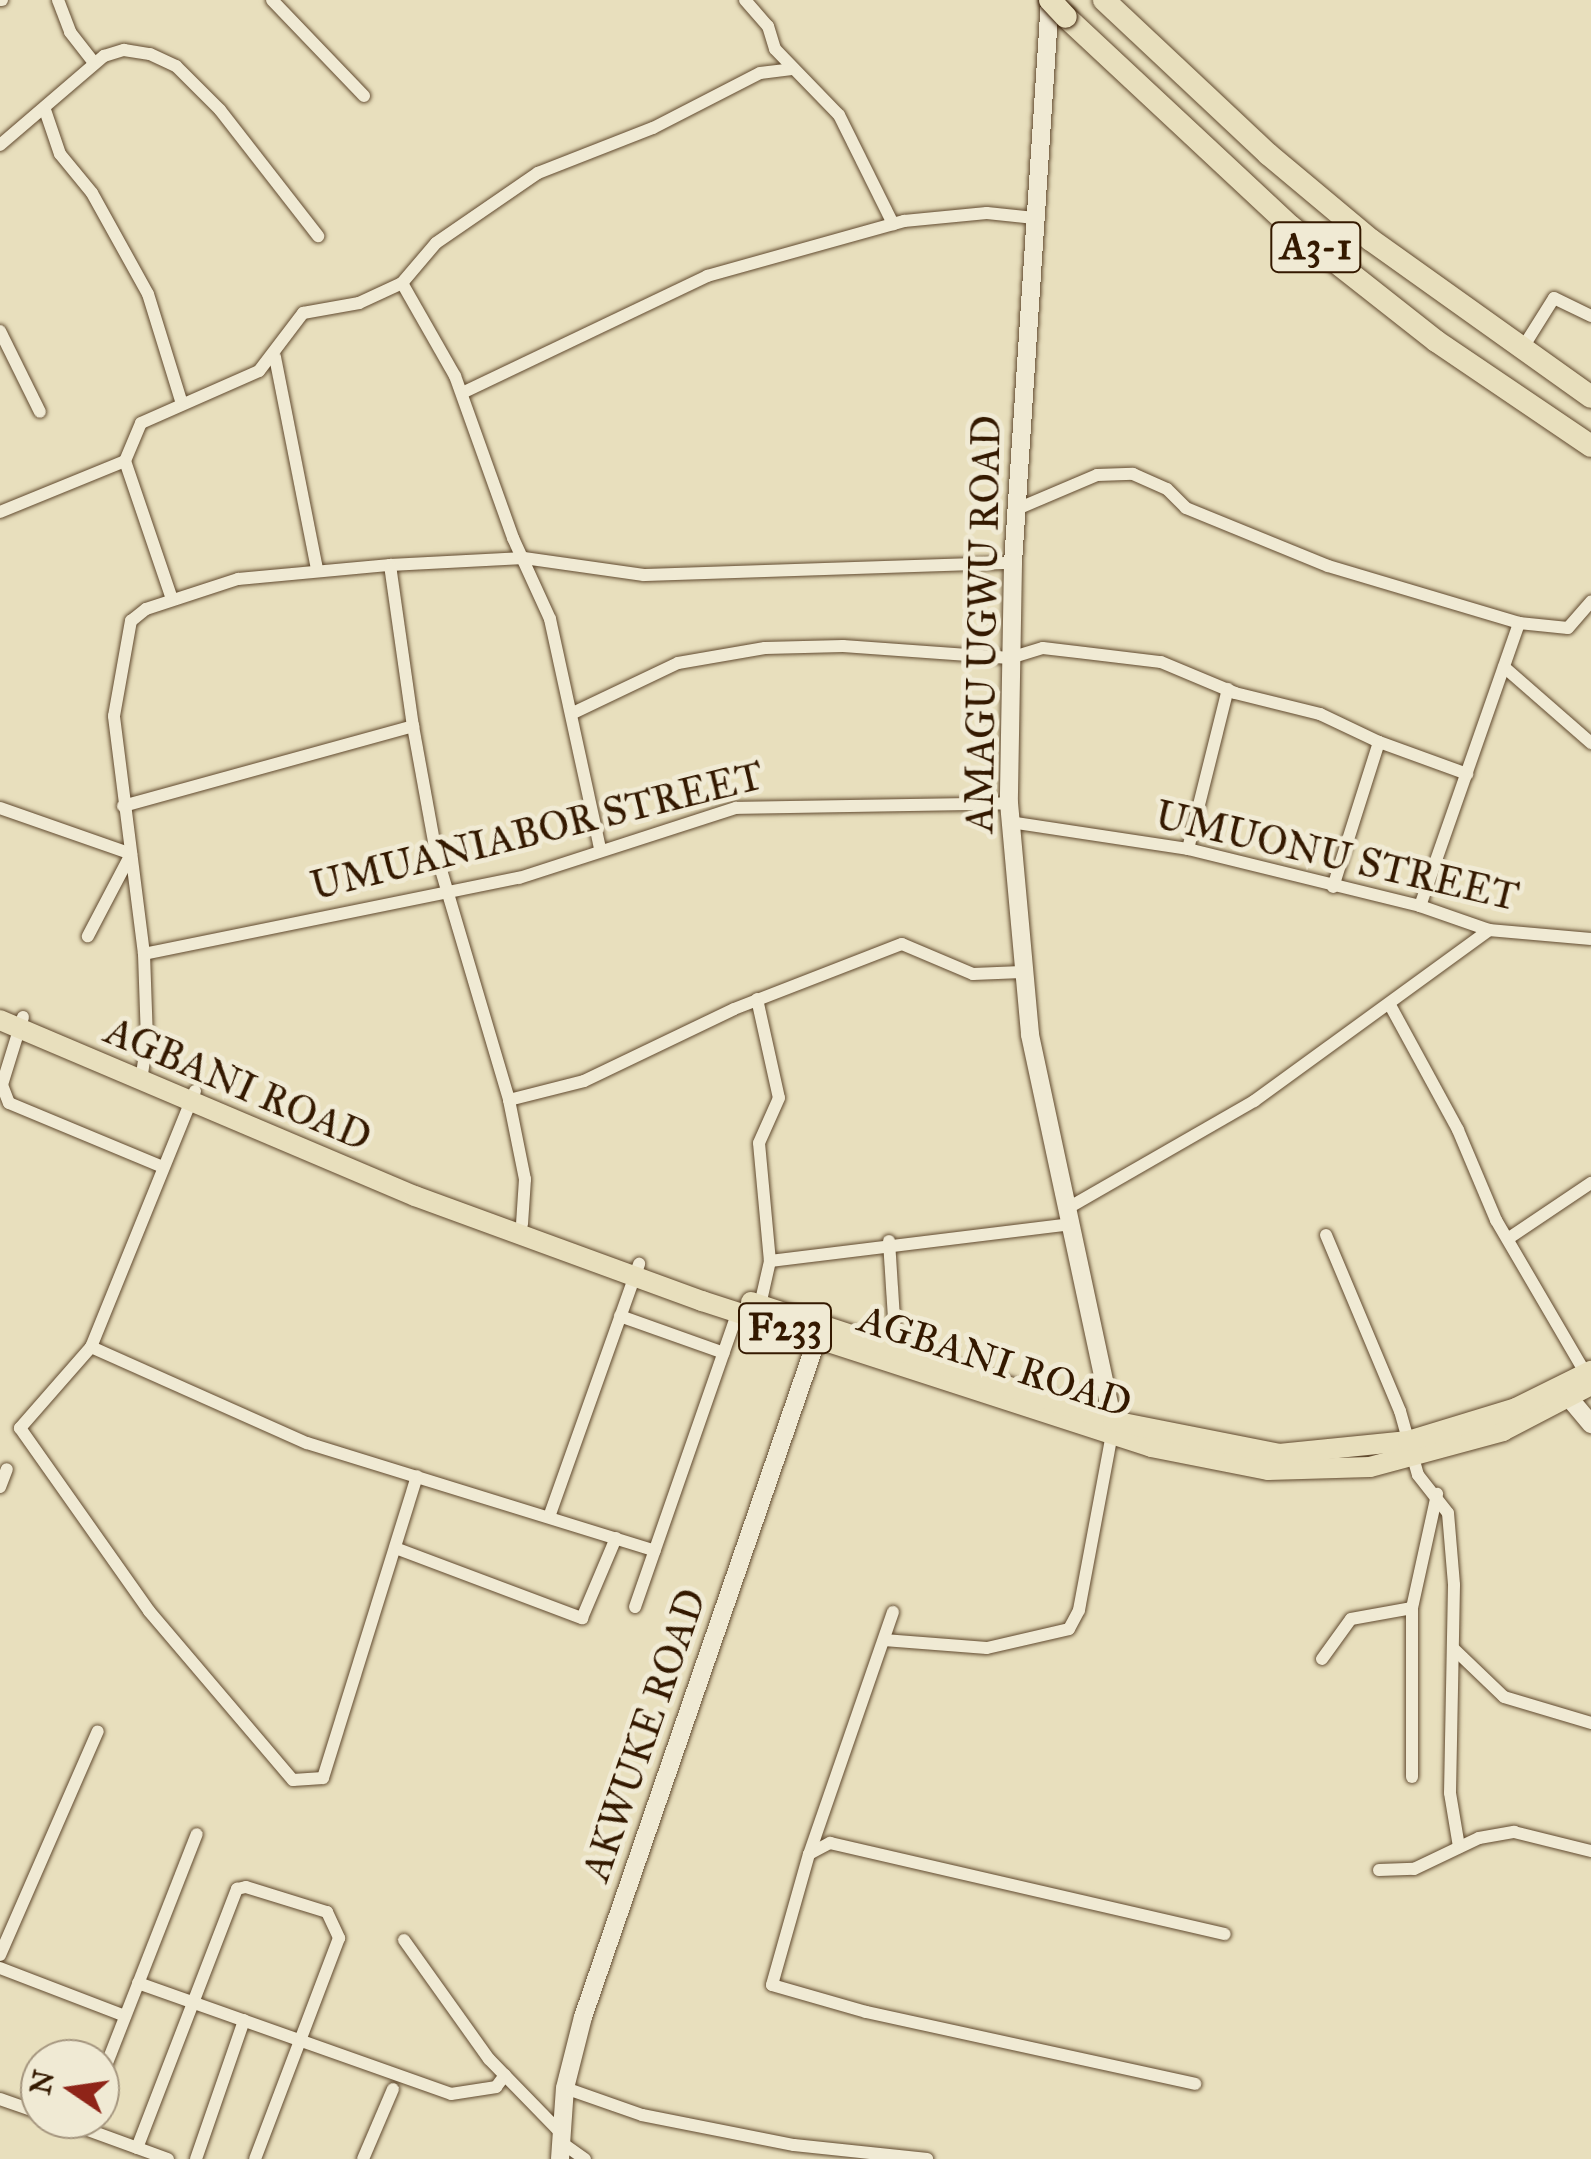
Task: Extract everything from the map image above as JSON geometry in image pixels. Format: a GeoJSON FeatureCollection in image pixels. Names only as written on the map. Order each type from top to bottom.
{"type":"FeatureCollection","features":[{"type":"Feature","properties":{"kind":"highway","name":"A3-1"},"geometry":{"type":"LineString","coordinates":[[1104,0],[1268,154],[1371,240],[1591,398]]}},
{"type":"Feature","properties":{"kind":"highway","name":"A3-1"},"geometry":{"type":"LineString","coordinates":[[1056,6],[1290,226],[1566,432],[1591,446]]}},
{"type":"Feature","properties":{"kind":"highway"},"geometry":{"type":"LineString","coordinates":[[1566,432],[1591,454]]}},
{"type":"Feature","properties":{"kind":"main road","name":"AGBANI ROAD"},"geometry":{"type":"LineString","coordinates":[[0,1005],[13,1021],[415,1196],[636,1269],[760,1305],[820,1332],[1113,1429],[1283,1471],[1502,1431],[1589,1377]]}},
{"type":"Feature","properties":{"kind":"main road","name":"AGBANI ROAD"},"geometry":{"type":"LineString","coordinates":[[191,1096],[738,1311],[896,1348],[1113,1429]]}},
{"type":"Feature","properties":{"kind":"street"},"geometry":{"type":"LineString","coordinates":[[58,0],[70,32],[94,63]]}},
{"type":"Feature","properties":{"kind":"street"},"geometry":{"type":"LineString","coordinates":[[745,0],[768,26],[772,44],[792,69],[839,114],[894,224]]}},
{"type":"Feature","properties":{"kind":"street"},"geometry":{"type":"LineString","coordinates":[[274,3],[364,96]]}},
{"type":"Feature","properties":{"kind":"street","name":"AMAGU UGWU ROAD"},"geometry":{"type":"LineString","coordinates":[[1056,6],[1035,218],[1013,563],[1010,813],[1022,972],[1113,1429]]}},
{"type":"Feature","properties":{"kind":"street"},"geometry":{"type":"LineString","coordinates":[[760,73],[772,44]]}},
{"type":"Feature","properties":{"kind":"street"},"geometry":{"type":"LineString","coordinates":[[0,144],[94,63],[131,50],[176,66],[248,144],[318,236]]}},
{"type":"Feature","properties":{"kind":"street"},"geometry":{"type":"LineString","coordinates":[[172,599],[125,461],[140,424],[259,371],[275,356],[304,313],[360,302],[402,282],[436,243],[538,172],[653,128],[760,73],[792,69]]}},
{"type":"Feature","properties":{"kind":"street"},"geometry":{"type":"LineString","coordinates":[[44,110],[60,154],[92,193],[148,294],[182,404]]}},
{"type":"Feature","properties":{"kind":"street"},"geometry":{"type":"LineString","coordinates":[[462,393],[707,276],[894,224],[952,214],[1035,218]]}},
{"type":"Feature","properties":{"kind":"street"},"geometry":{"type":"LineString","coordinates":[[402,282],[462,393],[550,620],[600,850]]}},
{"type":"Feature","properties":{"kind":"street"},"geometry":{"type":"LineString","coordinates":[[1522,349],[1554,298],[1591,316]]}},
{"type":"Feature","properties":{"kind":"street"},"geometry":{"type":"LineString","coordinates":[[0,330],[40,412]]}},
{"type":"Feature","properties":{"kind":"street"},"geometry":{"type":"LineString","coordinates":[[275,356],[316,568]]}},
{"type":"Feature","properties":{"kind":"street"},"geometry":{"type":"LineString","coordinates":[[0,512],[125,461]]}},
{"type":"Feature","properties":{"kind":"street"},"geometry":{"type":"LineString","coordinates":[[1017,509],[1097,475],[1133,474],[1186,508],[1328,566],[1519,623],[1568,628],[1591,602]]}},
{"type":"Feature","properties":{"kind":"street"},"geometry":{"type":"LineString","coordinates":[[142,1075],[144,954],[114,716],[131,620],[172,599],[238,579],[316,568],[524,558],[644,576],[1013,563]]}},
{"type":"Feature","properties":{"kind":"street"},"geometry":{"type":"LineString","coordinates":[[390,565],[412,726],[436,852],[509,1100],[525,1179],[522,1224]]}},
{"type":"Feature","properties":{"kind":"street"},"geometry":{"type":"LineString","coordinates":[[1420,906],[1519,623]]}},
{"type":"Feature","properties":{"kind":"street"},"geometry":{"type":"LineString","coordinates":[[573,713],[678,663],[764,648],[843,646],[1010,658],[1029,648],[1161,662],[1228,688],[1320,714],[1379,742],[1467,774]]}},
{"type":"Feature","properties":{"kind":"street"},"geometry":{"type":"LineString","coordinates":[[1504,667],[1591,743]]}},
{"type":"Feature","properties":{"kind":"street"},"geometry":{"type":"LineString","coordinates":[[1188,849],[1228,688]]}},
{"type":"Feature","properties":{"kind":"street"},"geometry":{"type":"LineString","coordinates":[[123,806],[412,726]]}},
{"type":"Feature","properties":{"kind":"street"},"geometry":{"type":"LineString","coordinates":[[1333,887],[1379,742]]}},
{"type":"Feature","properties":{"kind":"street","name":"UMUANIABOR STREET"},"geometry":{"type":"LineString","coordinates":[[144,954],[519,878],[760,804],[1010,813]]}},
{"type":"Feature","properties":{"kind":"street"},"geometry":{"type":"LineString","coordinates":[[0,808],[130,854]]}},
{"type":"Feature","properties":{"kind":"street","name":"UMUONU STREET"},"geometry":{"type":"LineString","coordinates":[[1010,813],[1188,849],[1420,906],[1490,930],[1591,939]]}},
{"type":"Feature","properties":{"kind":"street"},"geometry":{"type":"LineString","coordinates":[[88,936],[130,854]]}},
{"type":"Feature","properties":{"kind":"street"},"geometry":{"type":"LineString","coordinates":[[770,1260],[889,1241],[988,1237],[1069,1216],[1254,1101],[1391,1007],[1490,930]]}},
{"type":"Feature","properties":{"kind":"street"},"geometry":{"type":"LineString","coordinates":[[509,1100],[584,1081],[757,1000],[902,944],[961,972],[1022,972]]}},
{"type":"Feature","properties":{"kind":"street"},"geometry":{"type":"LineString","coordinates":[[757,1000],[778,1098],[759,1143],[770,1260],[760,1305]]}},
{"type":"Feature","properties":{"kind":"street"},"geometry":{"type":"LineString","coordinates":[[1391,1007],[1509,1238],[1589,1377]]}},
{"type":"Feature","properties":{"kind":"street"},"geometry":{"type":"LineString","coordinates":[[13,1021],[2,1085],[9,1103],[160,1166]]}},
{"type":"Feature","properties":{"kind":"street"},"geometry":{"type":"LineString","coordinates":[[191,1096],[91,1347],[22,1422],[22,1436],[148,1612],[293,1780],[324,1778],[398,1549],[417,1476]]}},
{"type":"Feature","properties":{"kind":"street"},"geometry":{"type":"LineString","coordinates":[[1509,1238],[1591,1183]]}},
{"type":"Feature","properties":{"kind":"street"},"geometry":{"type":"LineString","coordinates":[[1326,1235],[1420,1478],[1437,1494],[1450,1526],[1454,1650],[1450,1792],[1459,1846]]}},
{"type":"Feature","properties":{"kind":"street"},"geometry":{"type":"LineString","coordinates":[[889,1241],[896,1348]]}},
{"type":"Feature","properties":{"kind":"street"},"geometry":{"type":"LineString","coordinates":[[549,1517],[636,1269]]}},
{"type":"Feature","properties":{"kind":"street"},"geometry":{"type":"LineString","coordinates":[[635,1607],[738,1311]]}},
{"type":"Feature","properties":{"kind":"street"},"geometry":{"type":"LineString","coordinates":[[620,1316],[724,1353]]}},
{"type":"Feature","properties":{"kind":"street","name":"AKWUKE ROAD"},"geometry":{"type":"LineString","coordinates":[[562,2145],[565,2088],[583,2018],[820,1332]]}},
{"type":"Feature","properties":{"kind":"street"},"geometry":{"type":"LineString","coordinates":[[91,1347],[307,1444],[655,1551]]}},
{"type":"Feature","properties":{"kind":"street"},"geometry":{"type":"LineString","coordinates":[[1566,1393],[1591,1424]]}},
{"type":"Feature","properties":{"kind":"street"},"geometry":{"type":"LineString","coordinates":[[884,1640],[986,1648],[1069,1629],[1079,1610],[1113,1429]]}},
{"type":"Feature","properties":{"kind":"street"},"geometry":{"type":"LineString","coordinates":[[0,1487],[6,1468]]}},
{"type":"Feature","properties":{"kind":"street"},"geometry":{"type":"LineString","coordinates":[[1412,1777],[1412,1608],[1437,1494]]}},
{"type":"Feature","properties":{"kind":"street"},"geometry":{"type":"LineString","coordinates":[[398,1549],[582,1618],[616,1538]]}},
{"type":"Feature","properties":{"kind":"street"},"geometry":{"type":"LineString","coordinates":[[1322,1659],[1351,1619],[1412,1608]]}},
{"type":"Feature","properties":{"kind":"street"},"geometry":{"type":"LineString","coordinates":[[892,1612],[808,1854],[772,1985],[866,2012],[1195,2084]]}},
{"type":"Feature","properties":{"kind":"street"},"geometry":{"type":"LineString","coordinates":[[1454,1650],[1504,1697],[1591,1723]]}},
{"type":"Feature","properties":{"kind":"street"},"geometry":{"type":"LineString","coordinates":[[0,1955],[98,1730]]}},
{"type":"Feature","properties":{"kind":"street"},"geometry":{"type":"LineString","coordinates":[[1379,1870],[1414,1869],[1459,1846],[1514,1832],[1591,1851]]}},
{"type":"Feature","properties":{"kind":"street"},"geometry":{"type":"LineString","coordinates":[[116,2039],[197,1834]]}},
{"type":"Feature","properties":{"kind":"street"},"geometry":{"type":"LineString","coordinates":[[808,1854],[830,1843],[1225,1934]]}},
{"type":"Feature","properties":{"kind":"street"},"geometry":{"type":"LineString","coordinates":[[137,2148],[237,1889],[246,1888],[327,1912],[339,1938],[298,2035],[255,2159]]}},
{"type":"Feature","properties":{"kind":"street"},"geometry":{"type":"LineString","coordinates":[[404,1940],[435,1977],[452,2014],[562,2145],[585,2159]]}},
{"type":"Feature","properties":{"kind":"street"},"geometry":{"type":"LineString","coordinates":[[0,1968],[125,2016]]}},
{"type":"Feature","properties":{"kind":"street"},"geometry":{"type":"LineString","coordinates":[[138,1983],[190,2006],[298,2035],[452,2094],[496,2087],[505,2075]]}},
{"type":"Feature","properties":{"kind":"street"},"geometry":{"type":"LineString","coordinates":[[196,2159],[244,2020]]}},
{"type":"Feature","properties":{"kind":"street"},"geometry":{"type":"LineString","coordinates":[[565,2088],[642,2115],[794,2145],[928,2159]]}},
{"type":"Feature","properties":{"kind":"street"},"geometry":{"type":"LineString","coordinates":[[363,2159],[393,2089]]}},
{"type":"Feature","properties":{"kind":"street"},"geometry":{"type":"LineString","coordinates":[[116,2139],[168,2159]]}}]}
